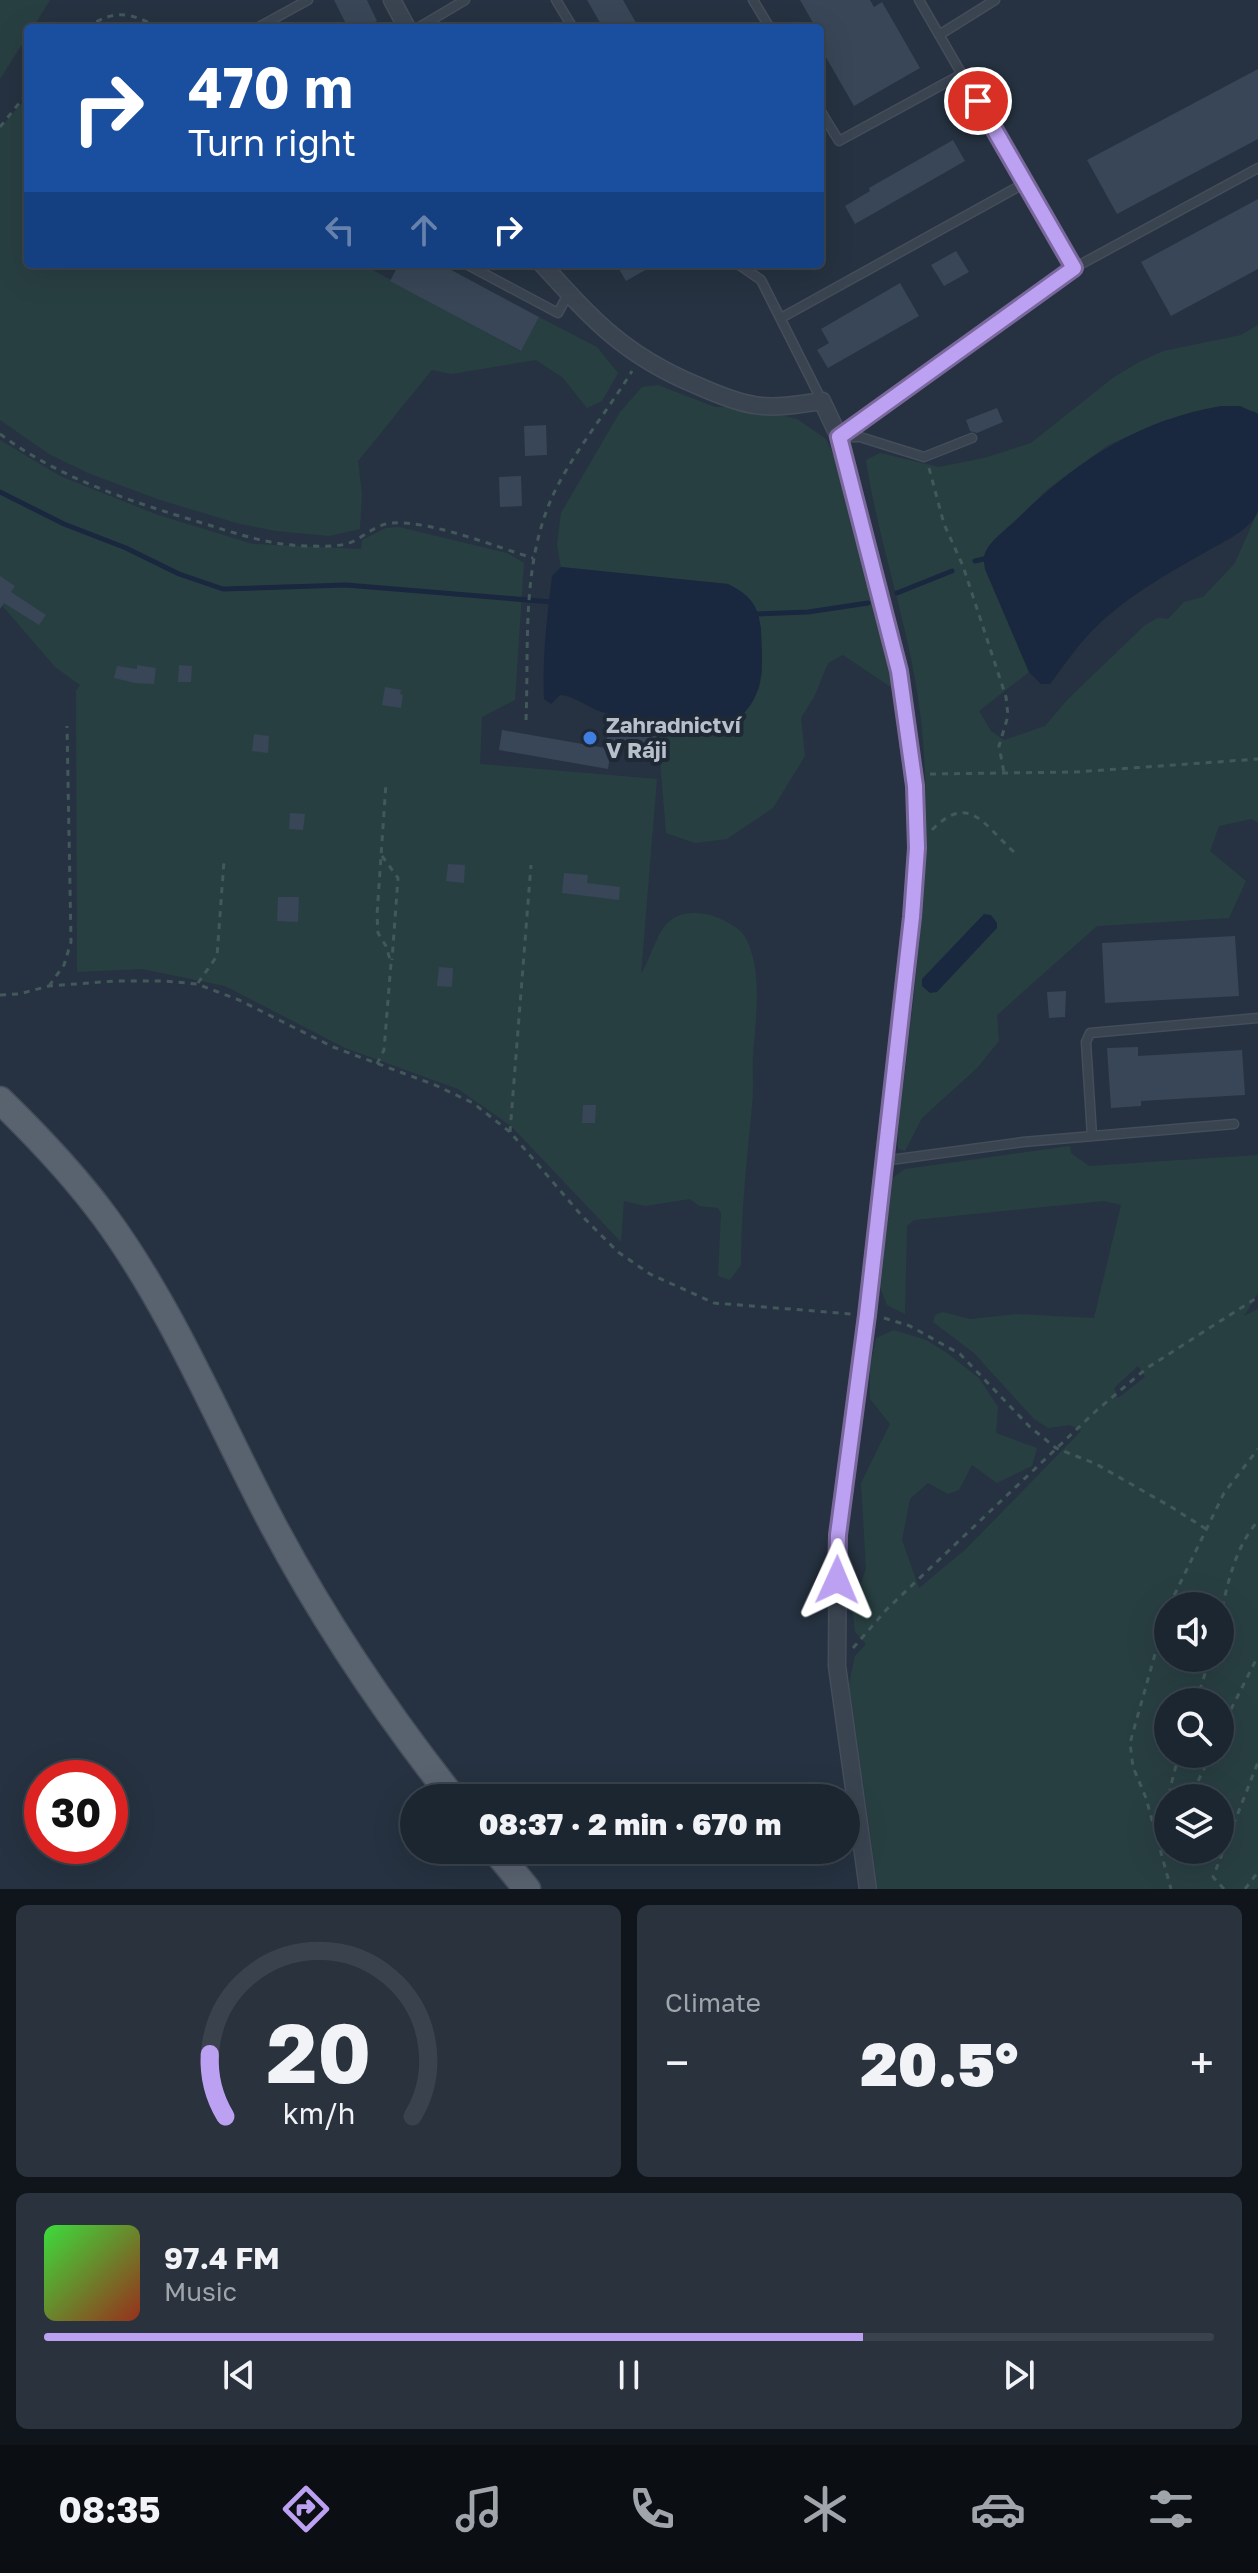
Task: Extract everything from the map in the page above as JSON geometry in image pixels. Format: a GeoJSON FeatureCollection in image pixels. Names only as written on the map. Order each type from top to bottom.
{"type":"FeatureCollection","features":[{"type":"Feature","properties":{"kind":"main road"},"geometry":{"type":"LineString","coordinates":[[0,1100],[34,1132],[106,1219],[155,1295],[268,1516],[310,1590],[392,1715],[443,1784]]}},
{"type":"Feature","properties":{"kind":"main road"},"geometry":{"type":"LineString","coordinates":[[506,1864],[527,1889]]}},
{"type":"Feature","properties":{"kind":"street"},"geometry":{"type":"LineString","coordinates":[[392,0],[405,24]]}},
{"type":"Feature","properties":{"kind":"street"},"geometry":{"type":"LineString","coordinates":[[546,268],[585,312],[624,347],[664,372],[755,406],[822,401],[839,437],[899,671],[915,786],[917,848],[867,1315],[838,1535],[837,1666],[868,1889]]}},
{"type":"Feature","properties":{"kind":"lane"},"geometry":{"type":"LineString","coordinates":[[264,24],[308,0]]}},
{"type":"Feature","properties":{"kind":"lane"},"geometry":{"type":"LineString","coordinates":[[425,24],[465,0]]}},
{"type":"Feature","properties":{"kind":"lane"},"geometry":{"type":"LineString","coordinates":[[556,0],[571,24]]}},
{"type":"Feature","properties":{"kind":"lane"},"geometry":{"type":"LineString","coordinates":[[753,0],[768,24]]}},
{"type":"Feature","properties":{"kind":"lane"},"geometry":{"type":"LineString","coordinates":[[919,0],[1074,268]]}},
{"type":"Feature","properties":{"kind":"lane"},"geometry":{"type":"LineString","coordinates":[[939,35],[995,0]]}},
{"type":"Feature","properties":{"kind":"lane"},"geometry":{"type":"LineString","coordinates":[[824,117],[839,141],[962,74]]}},
{"type":"Feature","properties":{"kind":"lane"},"geometry":{"type":"LineString","coordinates":[[839,437],[1074,268],[1258,168]]}},
{"type":"Feature","properties":{"kind":"lane"},"geometry":{"type":"LineString","coordinates":[[781,318],[1025,183]]}},
{"type":"Feature","properties":{"kind":"lane"},"geometry":{"type":"LineString","coordinates":[[474,268],[558,313],[568,293]]}},
{"type":"Feature","properties":{"kind":"lane"},"geometry":{"type":"LineString","coordinates":[[744,268],[761,280],[822,401]]}},
{"type":"Feature","properties":{"kind":"lane"},"geometry":{"type":"LineString","coordinates":[[839,437],[860,437],[926,457],[972,438]]}},
{"type":"Feature","properties":{"kind":"lane"},"geometry":{"type":"LineString","coordinates":[[1092,1136],[1086,1042],[1090,1033],[1258,1018]]}},
{"type":"Feature","properties":{"kind":"lane"},"geometry":{"type":"LineString","coordinates":[[883,1161],[1023,1142],[1234,1124]]}},
{"type":"Feature","properties":{"kind":"path"},"geometry":{"type":"LineString","coordinates":[[92,24],[105,15],[121,14],[152,24]]}},
{"type":"Feature","properties":{"kind":"path"},"geometry":{"type":"LineString","coordinates":[[0,127],[24,97]]}},
{"type":"Feature","properties":{"kind":"path"},"geometry":{"type":"LineString","coordinates":[[526,720],[533,558],[537,539],[553,495],[640,357]]}},
{"type":"Feature","properties":{"kind":"path"},"geometry":{"type":"LineString","coordinates":[[0,434],[62,474],[151,507],[270,543],[334,546],[352,542],[368,531],[390,523],[448,533],[533,558]]}},
{"type":"Feature","properties":{"kind":"path"},"geometry":{"type":"LineString","coordinates":[[926,457],[944,524],[963,566],[1006,697],[1008,716],[999,746],[1004,773]]}},
{"type":"Feature","properties":{"kind":"path"},"geometry":{"type":"LineString","coordinates":[[49,986],[64,965],[71,942],[67,726]]}},
{"type":"Feature","properties":{"kind":"path"},"geometry":{"type":"LineString","coordinates":[[912,773],[1076,772],[1258,759]]}},
{"type":"Feature","properties":{"kind":"path"},"geometry":{"type":"LineString","coordinates":[[386,783],[378,933],[391,963]]}},
{"type":"Feature","properties":{"kind":"path"},"geometry":{"type":"LineString","coordinates":[[917,848],[945,816],[959,811],[970,812],[1014,852]]}},
{"type":"Feature","properties":{"kind":"path"},"geometry":{"type":"LineString","coordinates":[[377,1064],[384,1050],[398,878],[382,856]]}},
{"type":"Feature","properties":{"kind":"path"},"geometry":{"type":"LineString","coordinates":[[197,984],[217,956],[224,861]]}},
{"type":"Feature","properties":{"kind":"path"},"geometry":{"type":"LineString","coordinates":[[510,1132],[531,865]]}},
{"type":"Feature","properties":{"kind":"path"},"geometry":{"type":"LineString","coordinates":[[0,995],[19,994],[49,986],[115,981],[197,984],[239,1000],[333,1047],[435,1085],[473,1103],[510,1132],[591,1225],[618,1252],[650,1274],[714,1303],[867,1315],[910,1326],[960,1354],[1030,1427],[1056,1448],[1096,1464],[1206,1529]]}},
{"type":"Feature","properties":{"kind":"path"},"geometry":{"type":"LineString","coordinates":[[837,1666],[887,1609],[1056,1448],[1147,1368],[1258,1297]]}},
{"type":"Feature","properties":{"kind":"path"},"geometry":{"type":"LineString","coordinates":[[1175,1592],[1224,1493],[1258,1449]]}},
{"type":"Feature","properties":{"kind":"path"},"geometry":{"type":"LineString","coordinates":[[1225,1592],[1228,1578],[1251,1529],[1258,1521]]}},
{"type":"Feature","properties":{"kind":"path"},"geometry":{"type":"LineString","coordinates":[[1234,1703],[1258,1656]]}},
{"type":"Feature","properties":{"kind":"path"},"geometry":{"type":"LineString","coordinates":[[1154,1657],[1130,1743],[1133,1767],[1146,1798],[1171,1889]]}},
{"type":"Feature","properties":{"kind":"path"},"geometry":{"type":"LineString","coordinates":[[1224,1889],[1213,1877],[1258,1762]]}},
{"type":"Feature","properties":{"kind":"path"},"geometry":{"type":"LineString","coordinates":[[1245,1889],[1258,1872]]}},
{"type":"Feature","properties":{"kind":"green space"},"geometry":{"type":"Polygon","coordinates":[[[0,0],[50,0],[35,24],[24,24],[24,41],[0,79],[0,0]]]}},
{"type":"Feature","properties":{"kind":"green space"},"geometry":{"type":"Polygon","coordinates":[[[24,101],[24,268],[369,268],[520,351],[539,317],[597,347],[618,373],[602,401],[587,408],[563,378],[536,360],[451,374],[432,370],[358,461],[362,494],[360,529],[329,536],[240,524],[160,500],[88,473],[49,454],[0,420],[0,128],[24,101]]]}},
{"type":"Feature","properties":{"kind":"green space"},"geometry":{"type":"Polygon","coordinates":[[[1258,325],[1258,414],[1254,411],[1165,420],[1108,445],[1048,489],[991,544],[984,559],[985,569],[1029,672],[979,711],[991,731],[1004,740],[1045,726],[1067,700],[1145,625],[1158,618],[1168,619],[1184,602],[1203,597],[1235,563],[1258,511],[1258,823],[1252,819],[1219,826],[1210,851],[1246,881],[1229,918],[1097,926],[997,1015],[999,1041],[977,1068],[922,1118],[905,1151],[898,1149],[922,905],[926,790],[915,679],[866,460],[880,453],[939,467],[984,458],[1031,443],[1114,377],[1141,361],[1163,351],[1241,335],[1258,325]]]}},
{"type":"Feature","properties":{"kind":"green space"},"geometry":{"type":"Polygon","coordinates":[[[658,385],[715,407],[746,407],[797,419],[826,439],[845,479],[892,664],[895,690],[843,655],[828,663],[815,695],[801,718],[805,756],[773,808],[727,839],[695,843],[666,833],[657,723],[699,726],[735,719],[759,689],[762,673],[761,627],[728,584],[561,567],[557,545],[561,513],[620,412],[642,387],[658,385]]]}},
{"type":"Feature","properties":{"kind":"green space"},"geometry":{"type":"Polygon","coordinates":[[[0,440],[60,476],[158,515],[253,544],[361,549],[362,540],[386,528],[399,527],[507,553],[524,563],[515,700],[482,717],[480,764],[657,779],[641,974],[663,928],[680,915],[710,915],[734,926],[745,937],[751,951],[757,996],[753,1100],[741,1265],[730,1280],[718,1276],[721,1213],[718,1208],[699,1206],[690,1199],[645,1206],[624,1201],[621,1242],[511,1126],[458,1089],[345,1048],[225,986],[142,969],[77,972],[76,691],[80,685],[55,667],[0,603],[0,440]]]}},
{"type":"Feature","properties":{"kind":"green space"},"geometry":{"type":"Polygon","coordinates":[[[1070,1146],[1071,1153],[1089,1166],[1258,1155],[1258,1293],[1244,1316],[1258,1309],[1258,1889],[878,1889],[849,1684],[855,1656],[866,1644],[855,1632],[852,1606],[866,1569],[861,1483],[890,1424],[870,1399],[870,1367],[876,1338],[894,1330],[926,1340],[947,1353],[979,1378],[998,1407],[996,1433],[1037,1448],[1032,1466],[997,1483],[972,1465],[959,1490],[948,1494],[928,1483],[910,1499],[902,1540],[919,1588],[966,1549],[1081,1431],[1070,1425],[1048,1428],[1034,1419],[974,1353],[933,1322],[935,1315],[943,1312],[970,1319],[1017,1314],[1094,1318],[1121,1205],[1104,1201],[914,1220],[907,1226],[905,1314],[887,1305],[879,1285],[891,1179],[905,1169],[1070,1146]],[[1138,1366],[1114,1388],[1118,1398],[1145,1377],[1138,1366]]]}},
{"type":"Feature","properties":{"kind":"water"},"geometry":{"type":"Polygon","coordinates":[[[1221,406],[1240,406],[1258,414],[1258,511],[1255,517],[1238,533],[1123,604],[1084,639],[1050,684],[1041,684],[1029,672],[985,569],[984,558],[989,547],[1038,499],[1110,446],[1162,422],[1221,406]]]}},
{"type":"Feature","properties":{"kind":"water"},"geometry":{"type":"Polygon","coordinates":[[[561,567],[728,584],[742,592],[758,614],[761,631],[761,674],[751,704],[732,721],[695,726],[652,723],[613,715],[560,695],[551,704],[544,699],[544,653],[552,576],[561,567]]]}},
{"type":"Feature","properties":{"kind":"water"},"geometry":{"type":"Polygon","coordinates":[[[984,914],[991,915],[997,928],[937,992],[930,993],[922,986],[922,979],[984,914]]]}},
{"type":"Feature","properties":{"kind":"building"},"geometry":{"type":"Polygon","coordinates":[[[334,0],[367,0],[377,21],[371,24],[346,24],[334,0]]]}},
{"type":"Feature","properties":{"kind":"building"},"geometry":{"type":"Polygon","coordinates":[[[587,0],[623,0],[637,24],[601,24],[587,0]]]}},
{"type":"Feature","properties":{"kind":"building"},"geometry":{"type":"Polygon","coordinates":[[[800,0],[870,0],[874,7],[882,2],[920,68],[854,106],[824,54],[824,24],[814,24],[800,0]]]}},
{"type":"Feature","properties":{"kind":"building"},"geometry":{"type":"Polygon","coordinates":[[[1258,69],[1258,139],[1117,214],[1087,160],[1258,69]]]}},
{"type":"Feature","properties":{"kind":"building"},"geometry":{"type":"Polygon","coordinates":[[[953,140],[965,161],[855,224],[845,206],[870,191],[869,188],[953,140]]]}},
{"type":"Feature","properties":{"kind":"building"},"geometry":{"type":"Polygon","coordinates":[[[1258,199],[1258,269],[1171,316],[1141,262],[1258,199]]]}},
{"type":"Feature","properties":{"kind":"building"},"geometry":{"type":"Polygon","coordinates":[[[956,251],[969,272],[944,286],[931,265],[956,251]]]}},
{"type":"Feature","properties":{"kind":"building"},"geometry":{"type":"Polygon","coordinates":[[[397,268],[447,268],[539,317],[521,351],[390,281],[397,268]]]}},
{"type":"Feature","properties":{"kind":"building"},"geometry":{"type":"Polygon","coordinates":[[[618,268],[649,268],[626,281],[618,268]]]}},
{"type":"Feature","properties":{"kind":"building"},"geometry":{"type":"Polygon","coordinates":[[[900,283],[919,316],[828,368],[817,350],[829,343],[821,329],[900,283]]]}},
{"type":"Feature","properties":{"kind":"building"},"geometry":{"type":"Polygon","coordinates":[[[997,408],[1003,422],[977,433],[970,431],[966,420],[997,408]]]}},
{"type":"Feature","properties":{"kind":"building"},"geometry":{"type":"Polygon","coordinates":[[[546,425],[547,455],[525,456],[524,426],[546,425]]]}},
{"type":"Feature","properties":{"kind":"building"},"geometry":{"type":"Polygon","coordinates":[[[521,476],[522,506],[500,507],[499,477],[521,476]]]}},
{"type":"Feature","properties":{"kind":"building"},"geometry":{"type":"Polygon","coordinates":[[[0,576],[15,586],[11,592],[46,615],[39,625],[4,603],[0,609],[0,576]]]}},
{"type":"Feature","properties":{"kind":"building"},"geometry":{"type":"Polygon","coordinates":[[[137,665],[156,668],[154,684],[114,678],[117,666],[137,669],[137,665]]]}},
{"type":"Feature","properties":{"kind":"building"},"geometry":{"type":"Polygon","coordinates":[[[179,665],[192,666],[191,682],[178,682],[179,665]]]}},
{"type":"Feature","properties":{"kind":"building"},"geometry":{"type":"Polygon","coordinates":[[[385,687],[401,690],[401,708],[382,705],[385,687]]]}},
{"type":"Feature","properties":{"kind":"building"},"geometry":{"type":"Polygon","coordinates":[[[611,719],[623,721],[622,727],[658,734],[654,753],[606,744],[611,719]]]}},
{"type":"Feature","properties":{"kind":"building"},"geometry":{"type":"Polygon","coordinates":[[[502,730],[611,749],[608,769],[499,750],[502,730]]]}},
{"type":"Feature","properties":{"kind":"building"},"geometry":{"type":"Polygon","coordinates":[[[254,734],[269,736],[268,753],[252,751],[254,734]]]}},
{"type":"Feature","properties":{"kind":"building"},"geometry":{"type":"Polygon","coordinates":[[[290,813],[305,814],[303,830],[289,829],[290,813]]]}},
{"type":"Feature","properties":{"kind":"building"},"geometry":{"type":"Polygon","coordinates":[[[448,864],[465,865],[464,883],[446,881],[448,864]]]}},
{"type":"Feature","properties":{"kind":"building"},"geometry":{"type":"Polygon","coordinates":[[[564,873],[588,875],[587,883],[620,887],[619,900],[562,893],[564,873]]]}},
{"type":"Feature","properties":{"kind":"building"},"geometry":{"type":"Polygon","coordinates":[[[278,897],[299,897],[298,922],[277,921],[278,897]]]}},
{"type":"Feature","properties":{"kind":"building"},"geometry":{"type":"Polygon","coordinates":[[[1235,936],[1239,996],[1105,1003],[1102,943],[1235,936]]]}},
{"type":"Feature","properties":{"kind":"building"},"geometry":{"type":"Polygon","coordinates":[[[439,967],[453,968],[452,987],[437,986],[439,967]]]}},
{"type":"Feature","properties":{"kind":"building"},"geometry":{"type":"Polygon","coordinates":[[[1066,991],[1065,1017],[1049,1018],[1047,992],[1066,991]]]}},
{"type":"Feature","properties":{"kind":"building"},"geometry":{"type":"Polygon","coordinates":[[[1138,1047],[1138,1056],[1242,1050],[1245,1095],[1141,1101],[1141,1106],[1111,1108],[1107,1048],[1138,1047]]]}},
{"type":"Feature","properties":{"kind":"building"},"geometry":{"type":"Polygon","coordinates":[[[583,1105],[596,1105],[595,1123],[582,1123],[583,1105]]]}},
{"type":"Feature","properties":{"kind":"waterway"},"geometry":{"type":"LineString","coordinates":[[0,492],[64,524],[126,548],[179,574],[223,589],[346,585],[552,602]]}},
{"type":"Feature","properties":{"kind":"waterway"},"geometry":{"type":"LineString","coordinates":[[975,561],[988,558]]}},
{"type":"Feature","properties":{"kind":"waterway"},"geometry":{"type":"LineString","coordinates":[[897,593],[952,571]]}},
{"type":"Feature","properties":{"kind":"waterway"},"geometry":{"type":"LineString","coordinates":[[754,614],[808,612],[868,603]]}},
{"type":"Feature","properties":{"kind":"place","name":"Zahradnictví V Ráji"},"geometry":{"type":"Point","coordinates":[590,738]}},
{"type":"Feature","properties":{"kind":"route"},"geometry":{"type":"LineString","coordinates":[[837,1580],[838,1535],[867,1315],[917,848],[915,786],[899,671],[839,437],[1074,268],[978,101]]}}]}
